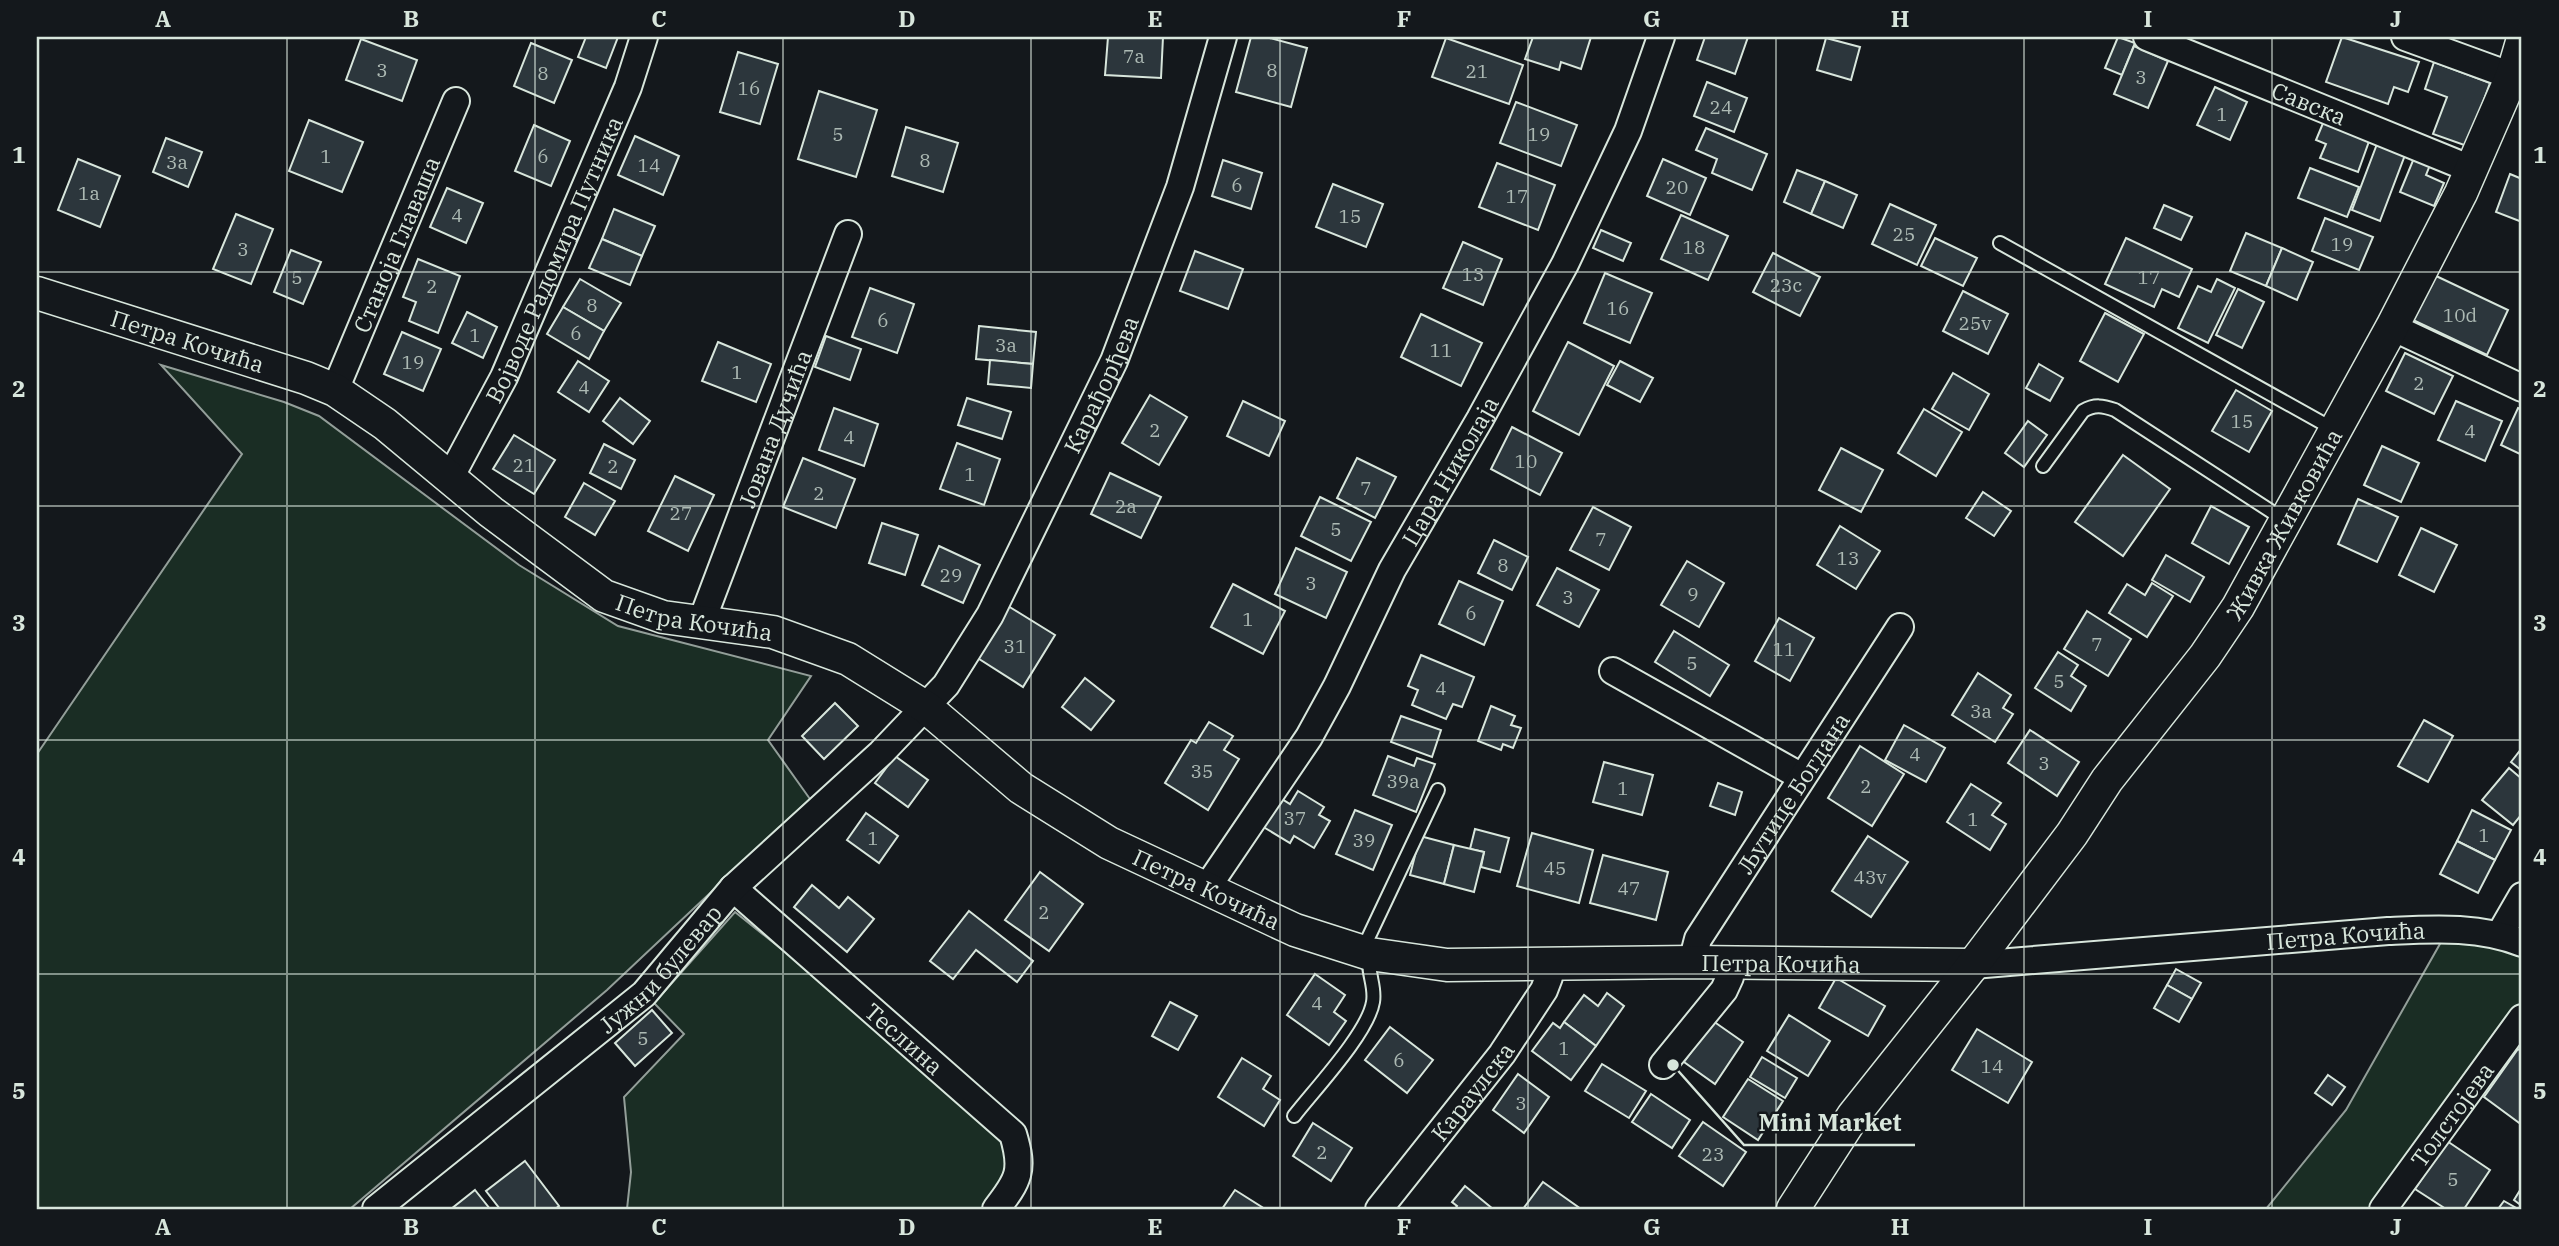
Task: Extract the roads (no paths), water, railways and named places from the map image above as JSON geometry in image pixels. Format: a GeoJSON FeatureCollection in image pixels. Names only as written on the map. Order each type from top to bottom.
{"type":"FeatureCollection","features":[{"type":"Feature","properties":{"kind":"street","name":"Војводе Радомира Путника"},"geometry":{"type":"LineString","coordinates":[[451,476],[504,377],[628,87],[644,37]]}},
{"type":"Feature","properties":{"kind":"street","name":"Карађорђева"},"geometry":{"type":"LineString","coordinates":[[927,708],[946,685],[990,615],[1114,361],[1180,187],[1223,37]]}},
{"type":"Feature","properties":{"kind":"street","name":"Цара Николаја"},"geometry":{"type":"LineString","coordinates":[[1206,889],[1309,737],[1337,686],[1392,570],[1480,419],[1565,264],[1629,131],[1661,37]]}},
{"type":"Feature","properties":{"kind":"street","name":"Савска"},"geometry":{"type":"LineString","coordinates":[[2147,37],[2471,169]]}},
{"type":"Feature","properties":{"kind":"street"},"geometry":{"type":"LineString","coordinates":[[2405,37],[2512,76]]}},
{"type":"Feature","properties":{"kind":"street","name":"Живка Живковића"},"geometry":{"type":"LineString","coordinates":[[1793,1209],[1853,1116],[1973,965],[2071,834],[2107,780],[2205,656],[2238,607],[2392,327],[2471,169],[2512,76],[2522,42]]}},
{"type":"Feature","properties":{"kind":"street","name":"Станоја Главаша"},"geometry":{"type":"LineString","coordinates":[[335,390],[456,101]]}},
{"type":"Feature","properties":{"kind":"street","name":"Јована Дучића"},"geometry":{"type":"LineString","coordinates":[[701,623],[848,234]]}},
{"type":"Feature","properties":{"kind":"street","name":"Петра Кочића"},"geometry":{"type":"LineString","coordinates":[[37,293],[306,378],[335,390],[385,424],[451,476],[491,512],[604,596],[649,613],[773,632],[820,647],[872,672],[927,708],[1021,788],[1110,843],[1294,930],[1366,953],[1447,965],[1692,962],[1973,965],[2388,930],[2449,928],[2511,939]]}},
{"type":"Feature","properties":{"kind":"street"},"geometry":{"type":"LineString","coordinates":[[2392,327],[2522,388]]}},
{"type":"Feature","properties":{"kind":"street","name":"Љутице Богдана"},"geometry":{"type":"LineString","coordinates":[[1692,962],[1698,939],[1900,627]]}},
{"type":"Feature","properties":{"kind":"street"},"geometry":{"type":"LineString","coordinates":[[1613,671],[1802,777]]}},
{"type":"Feature","properties":{"kind":"street","name":"Јужни булевар"},"geometry":{"type":"LineString","coordinates":[[376,1209],[644,994],[733,888],[927,708]]}},
{"type":"Feature","properties":{"kind":"street","name":"Теслина"},"geometry":{"type":"LineString","coordinates":[[733,888],[1013,1134],[1021,1161],[1016,1181],[996,1209]]}},
{"type":"Feature","properties":{"kind":"street"},"geometry":{"type":"LineString","coordinates":[[2511,939],[2522,895]]}},
{"type":"Feature","properties":{"kind":"street","name":"Караулска"},"geometry":{"type":"LineString","coordinates":[[1378,1209],[1502,1054],[1544,990],[1548,963]]}},
{"type":"Feature","properties":{"kind":"street"},"geometry":{"type":"LineString","coordinates":[[1663,1065],[1724,990],[1730,977],[1730,963]]}},
{"type":"Feature","properties":{"kind":"street","name":"Толстојева"},"geometry":{"type":"LineString","coordinates":[[2383,1209],[2522,1018]]}},
{"type":"Feature","properties":{"kind":"lane"},"geometry":{"type":"LineString","coordinates":[[2000,243],[2335,430]]}},
{"type":"Feature","properties":{"kind":"lane"},"geometry":{"type":"LineString","coordinates":[[2043,466],[2083,411],[2092,406],[2104,406],[2115,410],[2286,522]]}},
{"type":"Feature","properties":{"kind":"lane"},"geometry":{"type":"LineString","coordinates":[[1294,1116],[1357,1036],[1373,1004],[1374,990],[1366,953],[1438,790]]}},
{"type":"Feature","properties":{"kind":"place","name":"Mini Market"},"geometry":{"type":"Point","coordinates":[1673,1065]}}]}
